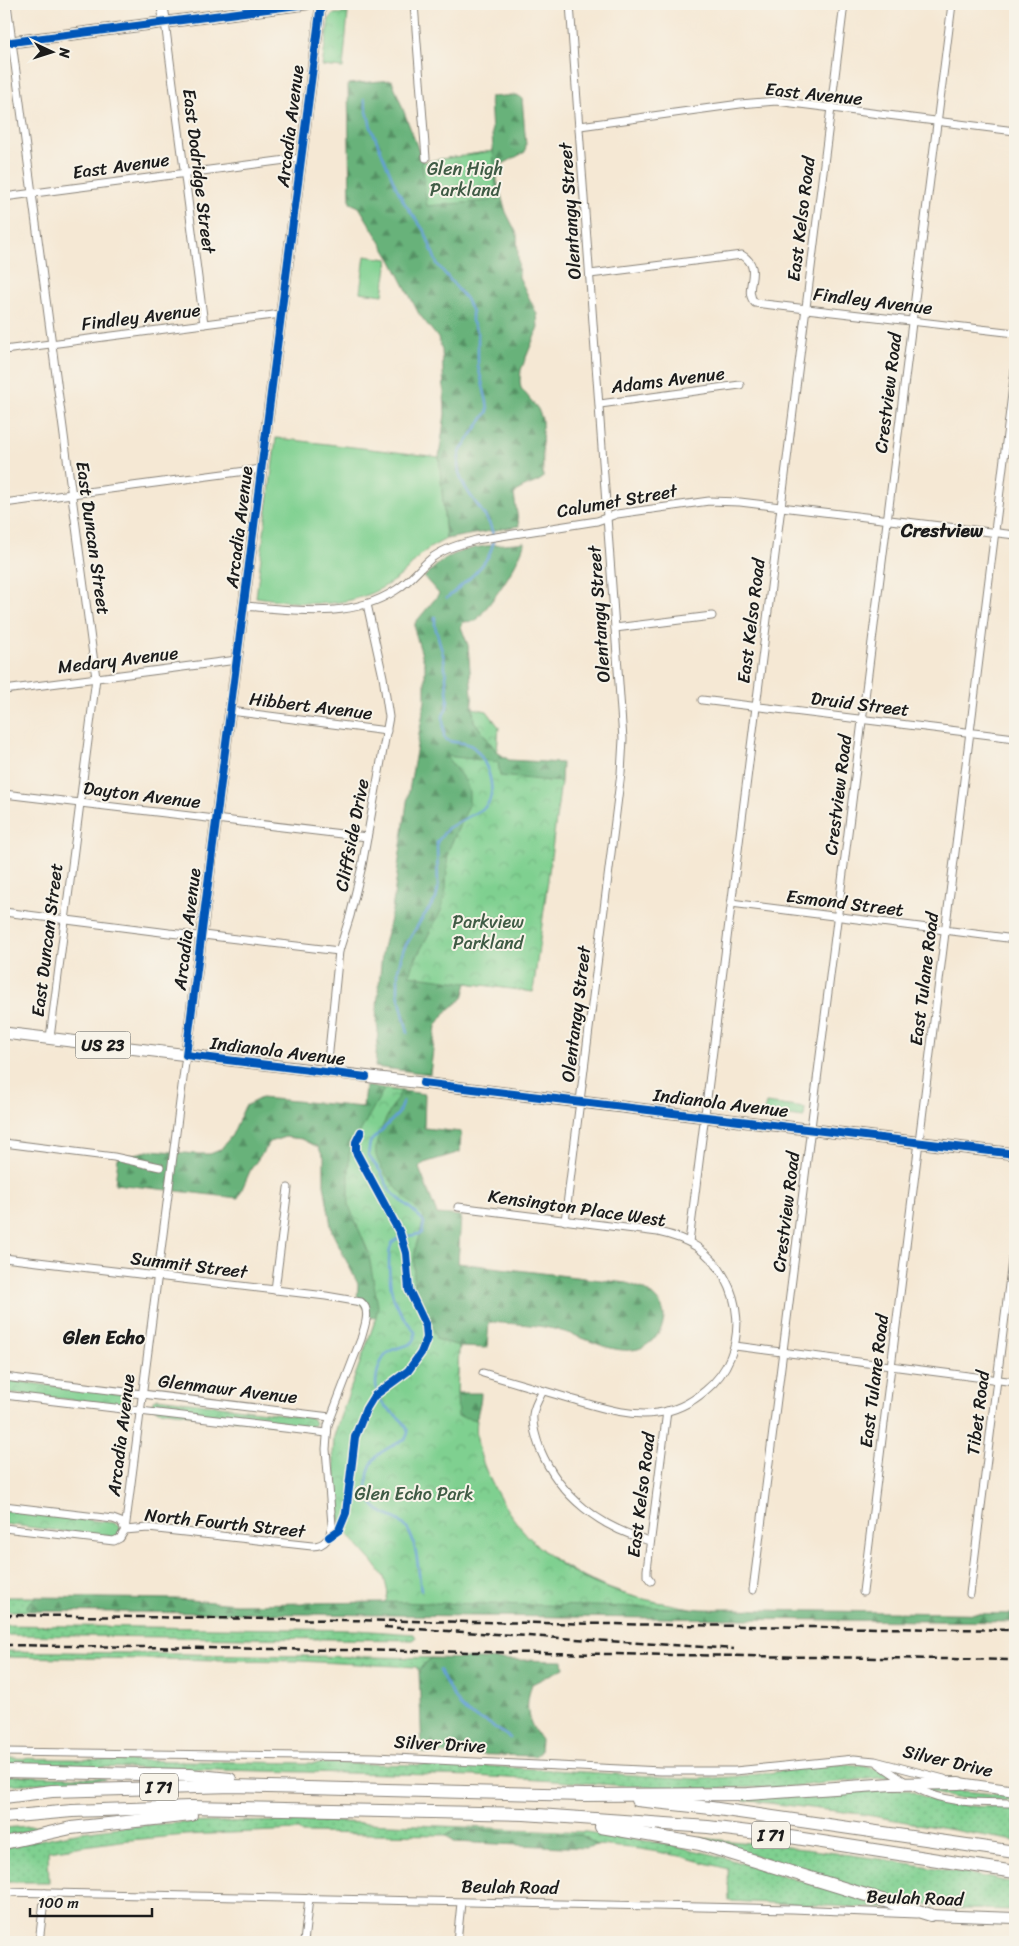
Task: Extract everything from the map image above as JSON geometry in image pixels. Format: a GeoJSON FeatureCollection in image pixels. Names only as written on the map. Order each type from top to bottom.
{"type":"FeatureCollection","features":[{"type":"Feature","properties":{"kind":"highway"},"geometry":{"type":"LineString","coordinates":[[4,1771],[189,1775],[315,1788]]}},
{"type":"Feature","properties":{"kind":"highway"},"geometry":{"type":"LineString","coordinates":[[585,1795],[748,1794],[906,1783],[959,1783]]}},
{"type":"Feature","properties":{"kind":"highway","name":"I 71"},"geometry":{"type":"LineString","coordinates":[[4,1797],[52,1791],[233,1786],[585,1795],[711,1808],[1015,1852]]}},
{"type":"Feature","properties":{"kind":"highway","name":"I 71"},"geometry":{"type":"LineString","coordinates":[[4,1817],[64,1811],[190,1807],[524,1814],[708,1828],[781,1836],[1015,1872]]}},
{"type":"Feature","properties":{"kind":"highway"},"geometry":{"type":"LineString","coordinates":[[4,1843],[71,1828],[184,1815],[267,1809]]}},
{"type":"Feature","properties":{"kind":"highway"},"geometry":{"type":"LineString","coordinates":[[524,1814],[700,1844],[931,1915]]}},
{"type":"Feature","properties":{"kind":"main road"},"geometry":{"type":"LineString","coordinates":[[8,43],[165,22],[253,7],[306,4]]}},
{"type":"Feature","properties":{"kind":"main road","name":"Indianola Avenue"},"geometry":{"type":"LineString","coordinates":[[4,1033],[1015,1154]]}},
{"type":"Feature","properties":{"kind":"street","name":"East Duncan Street"},"geometry":{"type":"LineString","coordinates":[[7,4],[8,43],[32,194],[96,678],[50,1038]]}},
{"type":"Feature","properties":{"kind":"street"},"geometry":{"type":"LineString","coordinates":[[162,4],[165,22]]}},
{"type":"Feature","properties":{"kind":"street","name":"Arcadia Avenue"},"geometry":{"type":"LineString","coordinates":[[125,1530],[321,4]]}},
{"type":"Feature","properties":{"kind":"street"},"geometry":{"type":"LineString","coordinates":[[414,4],[426,158]]}},
{"type":"Feature","properties":{"kind":"street","name":"Olentangy Street"},"geometry":{"type":"LineString","coordinates":[[565,1221],[621,774],[623,738],[570,4]]}},
{"type":"Feature","properties":{"kind":"street","name":"East Kelso Road"},"geometry":{"type":"LineString","coordinates":[[689,1242],[844,4]]}},
{"type":"Feature","properties":{"kind":"street","name":"Crestview Road"},"geometry":{"type":"LineString","coordinates":[[754,1590],[952,4]]}},
{"type":"Feature","properties":{"kind":"street","name":"East Dodridge Street"},"geometry":{"type":"LineString","coordinates":[[165,22],[204,324]]}},
{"type":"Feature","properties":{"kind":"street","name":"East Avenue"},"geometry":{"type":"LineString","coordinates":[[580,126],[758,102],[776,102],[1015,131]]}},
{"type":"Feature","properties":{"kind":"street","name":"East Avenue"},"geometry":{"type":"LineString","coordinates":[[4,197],[301,158]]}},
{"type":"Feature","properties":{"kind":"street","name":"Findley Avenue"},"geometry":{"type":"LineString","coordinates":[[590,274],[742,254],[747,258],[753,271],[750,295],[755,303],[1015,333]]}},
{"type":"Feature","properties":{"kind":"street","name":"Findley Avenue"},"geometry":{"type":"LineString","coordinates":[[4,350],[281,314]]}},
{"type":"Feature","properties":{"kind":"street","name":"East Tulane Road"},"geometry":{"type":"LineString","coordinates":[[863,1592],[1015,370]]}},
{"type":"Feature","properties":{"kind":"street","name":"Adams Avenue"},"geometry":{"type":"LineString","coordinates":[[600,404],[740,385]]}},
{"type":"Feature","properties":{"kind":"street"},"geometry":{"type":"LineString","coordinates":[[4,503],[261,469]]}},
{"type":"Feature","properties":{"kind":"street","name":"Calumet Street"},"geometry":{"type":"LineString","coordinates":[[244,606],[318,612],[348,609],[367,604],[396,590],[444,550],[469,542],[597,521],[617,514],[709,501],[781,507],[1015,535]]}},
{"type":"Feature","properties":{"kind":"street","name":"Cliffside Drive"},"geometry":{"type":"LineString","coordinates":[[327,1072],[338,952],[350,916],[387,731],[388,704],[367,604]]}},
{"type":"Feature","properties":{"kind":"street"},"geometry":{"type":"LineString","coordinates":[[615,628],[712,616]]}},
{"type":"Feature","properties":{"kind":"street","name":"Medary Avenue"},"geometry":{"type":"LineString","coordinates":[[4,690],[237,660]]}},
{"type":"Feature","properties":{"kind":"street","name":"Druid Street"},"geometry":{"type":"LineString","coordinates":[[702,700],[1015,738]]}},
{"type":"Feature","properties":{"kind":"street","name":"Hibbert Avenue"},"geometry":{"type":"LineString","coordinates":[[230,712],[387,731]]}},
{"type":"Feature","properties":{"kind":"street","name":"Dayton Avenue"},"geometry":{"type":"LineString","coordinates":[[4,794],[367,838]]}},
{"type":"Feature","properties":{"kind":"street","name":"Esmond Street"},"geometry":{"type":"LineString","coordinates":[[731,903],[1015,940]]}},
{"type":"Feature","properties":{"kind":"street"},"geometry":{"type":"LineString","coordinates":[[4,912],[338,952]]}},
{"type":"Feature","properties":{"kind":"street"},"geometry":{"type":"LineString","coordinates":[[4,1143],[114,1157],[160,1167]]}},
{"type":"Feature","properties":{"kind":"street"},"geometry":{"type":"LineString","coordinates":[[275,1290],[288,1188]]}},
{"type":"Feature","properties":{"kind":"street","name":"Kensington Place West"},"geometry":{"type":"LineString","coordinates":[[458,1207],[658,1232],[689,1242],[704,1252],[717,1266],[732,1293],[738,1322],[735,1346],[725,1369],[709,1388],[689,1402],[667,1411],[651,1414],[624,1412],[483,1374]]}},
{"type":"Feature","properties":{"kind":"street","name":"Tibet Road"},"geometry":{"type":"LineString","coordinates":[[970,1594],[1015,1237]]}},
{"type":"Feature","properties":{"kind":"street","name":"Summit Street"},"geometry":{"type":"LineString","coordinates":[[4,1258],[275,1290],[356,1301],[364,1304],[366,1310],[365,1327],[330,1416]]}},
{"type":"Feature","properties":{"kind":"street"},"geometry":{"type":"LineString","coordinates":[[735,1346],[1015,1382]]}},
{"type":"Feature","properties":{"kind":"street","name":"Glenmawr Avenue"},"geometry":{"type":"LineString","coordinates":[[4,1377],[330,1416]]}},
{"type":"Feature","properties":{"kind":"street"},"geometry":{"type":"LineString","coordinates":[[543,1391],[534,1409],[533,1422],[543,1456],[558,1481],[576,1502],[598,1519],[618,1530],[650,1541]]}},
{"type":"Feature","properties":{"kind":"street","name":"Glenmawr Avenue"},"geometry":{"type":"LineString","coordinates":[[4,1395],[327,1433]]}},
{"type":"Feature","properties":{"kind":"street","name":"East Kelso Road"},"geometry":{"type":"LineString","coordinates":[[651,1581],[647,1573],[650,1541],[667,1411]]}},
{"type":"Feature","properties":{"kind":"street"},"geometry":{"type":"LineString","coordinates":[[327,1433],[330,1416]]}},
{"type":"Feature","properties":{"kind":"street","name":"North Fourth Street"},"geometry":{"type":"LineString","coordinates":[[125,1530],[148,1528],[312,1546],[321,1545],[329,1537],[332,1525],[326,1449],[327,1433]]}},
{"type":"Feature","properties":{"kind":"street","name":"North Fourth Street"},"geometry":{"type":"LineString","coordinates":[[4,1506],[112,1519],[121,1522],[125,1530]]}},
{"type":"Feature","properties":{"kind":"street","name":"North Fourth Street"},"geometry":{"type":"LineString","coordinates":[[4,1528],[114,1541],[120,1538],[125,1530]]}},
{"type":"Feature","properties":{"kind":"street","name":"Silver Drive"},"geometry":{"type":"LineString","coordinates":[[4,1752],[375,1757],[659,1772],[735,1771],[835,1760],[875,1761],[959,1783],[1015,1791]]}},
{"type":"Feature","properties":{"kind":"street","name":"Silver Drive"},"geometry":{"type":"LineString","coordinates":[[875,1761],[906,1783],[930,1794],[951,1800],[1015,1803]]}},
{"type":"Feature","properties":{"kind":"street","name":"Beulah Road"},"geometry":{"type":"LineString","coordinates":[[4,1892],[797,1910],[1015,1918]]}},
{"type":"Feature","properties":{"kind":"street"},"geometry":{"type":"LineString","coordinates":[[38,1942],[45,1893]]}},
{"type":"Feature","properties":{"kind":"street"},"geometry":{"type":"LineString","coordinates":[[304,1942],[309,1898]]}},
{"type":"Feature","properties":{"kind":"street"},"geometry":{"type":"LineString","coordinates":[[456,1942],[461,1902]]}},
{"type":"Feature","properties":{"kind":"green space"},"geometry":{"type":"Polygon","coordinates":[[[348,13],[343,68],[322,66],[329,19],[334,14],[348,13]]]}},
{"type":"Feature","properties":{"kind":"green space"},"geometry":{"type":"Polygon","coordinates":[[[392,80],[423,162],[493,151],[490,97],[517,95],[522,98],[525,152],[501,165],[497,170],[497,181],[506,212],[517,234],[519,277],[537,314],[538,328],[521,370],[520,381],[521,388],[538,409],[542,419],[543,478],[516,492],[514,495],[519,526],[446,539],[439,457],[445,414],[442,350],[438,338],[419,314],[392,261],[359,207],[350,203],[348,84],[392,80]]]}},
{"type":"Feature","properties":{"kind":"green space","name":"Glen High Parkland"},"geometry":{"type":"Polygon","coordinates":[[[493,151],[497,200],[427,206],[422,162],[493,151]]]}},
{"type":"Feature","properties":{"kind":"green space"},"geometry":{"type":"Polygon","coordinates":[[[365,256],[388,259],[383,295],[360,292],[365,256]]]}},
{"type":"Feature","properties":{"kind":"green space"},"geometry":{"type":"Polygon","coordinates":[[[276,438],[439,457],[446,539],[423,553],[399,577],[364,596],[330,603],[295,602],[256,597],[276,438]]]}},
{"type":"Feature","properties":{"kind":"green space"},"geometry":{"type":"Polygon","coordinates":[[[525,542],[510,573],[491,602],[476,621],[463,622],[461,627],[468,645],[474,721],[497,752],[509,760],[562,763],[561,782],[558,782],[529,991],[467,983],[463,998],[445,1013],[436,1026],[430,1074],[375,1067],[378,1030],[376,1018],[382,953],[392,910],[407,802],[425,701],[425,665],[415,632],[415,623],[439,594],[424,577],[442,561],[461,552],[482,547],[525,542]]]}},
{"type":"Feature","properties":{"kind":"green space"},"geometry":{"type":"Polygon","coordinates":[[[473,708],[487,711],[499,727],[497,752],[474,721],[473,708]]]}},
{"type":"Feature","properties":{"kind":"green space","name":"Parkview Parkland"},"geometry":{"type":"Polygon","coordinates":[[[446,756],[498,762],[500,776],[561,782],[533,992],[409,975],[442,909],[446,889],[448,851],[469,805],[469,791],[466,782],[446,756]]]}},
{"type":"Feature","properties":{"kind":"green space"},"geometry":{"type":"Polygon","coordinates":[[[365,1086],[425,1094],[424,1128],[461,1132],[460,1152],[424,1163],[419,1168],[437,1214],[461,1216],[458,1263],[626,1283],[649,1293],[657,1300],[663,1311],[664,1318],[660,1331],[650,1342],[638,1349],[619,1350],[609,1348],[544,1327],[489,1322],[487,1348],[459,1347],[457,1393],[481,1393],[475,1434],[480,1457],[497,1494],[513,1519],[532,1541],[579,1575],[605,1587],[633,1597],[691,1608],[1015,1614],[1015,1622],[31,1611],[27,1607],[28,1604],[37,1597],[178,1599],[236,1604],[384,1602],[387,1599],[385,1578],[380,1569],[365,1550],[341,1527],[339,1521],[334,1437],[376,1318],[366,1317],[366,1310],[357,1301],[358,1284],[332,1232],[324,1184],[324,1157],[318,1147],[302,1139],[285,1137],[270,1142],[251,1169],[238,1198],[115,1184],[118,1158],[152,1150],[210,1154],[220,1150],[232,1135],[245,1106],[261,1098],[363,1107],[365,1086]]]}},
{"type":"Feature","properties":{"kind":"green space","name":"Glen Echo Park"},"geometry":{"type":"Polygon","coordinates":[[[384,1089],[401,1091],[380,1131],[376,1155],[389,1179],[424,1216],[414,1255],[416,1295],[436,1339],[459,1346],[458,1416],[477,1420],[478,1447],[491,1481],[504,1505],[515,1521],[541,1549],[572,1572],[588,1581],[616,1592],[691,1608],[384,1602],[387,1599],[388,1593],[384,1577],[341,1527],[333,1453],[334,1437],[338,1423],[375,1321],[378,1306],[368,1251],[349,1206],[349,1154],[384,1089]]]}},
{"type":"Feature","properties":{"kind":"green space"},"geometry":{"type":"Polygon","coordinates":[[[766,1103],[805,1108],[804,1118],[764,1113],[766,1103]]]}},
{"type":"Feature","properties":{"kind":"green space"},"geometry":{"type":"Polygon","coordinates":[[[4,1380],[129,1395],[131,1402],[125,1406],[4,1392],[4,1380]]]}},
{"type":"Feature","properties":{"kind":"green space"},"geometry":{"type":"Polygon","coordinates":[[[158,1398],[312,1418],[315,1423],[308,1428],[158,1410],[152,1405],[153,1400],[158,1398]]]}},
{"type":"Feature","properties":{"kind":"green space"},"geometry":{"type":"Polygon","coordinates":[[[4,1510],[116,1523],[122,1530],[120,1535],[115,1538],[4,1524],[4,1510]]]}},
{"type":"Feature","properties":{"kind":"green space"},"geometry":{"type":"Polygon","coordinates":[[[4,1597],[37,1597],[28,1604],[27,1607],[31,1611],[4,1611],[4,1597]]]}},
{"type":"Feature","properties":{"kind":"green space"},"geometry":{"type":"Polygon","coordinates":[[[4,1625],[357,1630],[414,1634],[416,1638],[413,1640],[4,1635],[4,1625]]]}},
{"type":"Feature","properties":{"kind":"green space"},"geometry":{"type":"Polygon","coordinates":[[[4,1651],[432,1658],[419,1671],[416,1667],[299,1661],[4,1657],[4,1651]]]}},
{"type":"Feature","properties":{"kind":"green space"},"geometry":{"type":"Polygon","coordinates":[[[432,1658],[563,1661],[564,1668],[532,1684],[528,1700],[528,1713],[541,1740],[540,1752],[535,1756],[422,1753],[419,1671],[432,1658]]]}},
{"type":"Feature","properties":{"kind":"green space"},"geometry":{"type":"Polygon","coordinates":[[[4,1758],[487,1766],[699,1779],[846,1764],[876,1769],[889,1775],[889,1777],[786,1787],[675,1789],[477,1776],[4,1765],[4,1758]]]}},
{"type":"Feature","properties":{"kind":"green space"},"geometry":{"type":"Polygon","coordinates":[[[4,1775],[105,1778],[105,1780],[4,1785],[4,1775]]]}},
{"type":"Feature","properties":{"kind":"green space"},"geometry":{"type":"Polygon","coordinates":[[[924,1787],[1015,1796],[1015,1801],[954,1798],[927,1791],[924,1787]]]}},
{"type":"Feature","properties":{"kind":"green space"},"geometry":{"type":"Polygon","coordinates":[[[907,1789],[947,1803],[1015,1807],[1015,1841],[861,1814],[743,1800],[744,1798],[907,1789]]]}},
{"type":"Feature","properties":{"kind":"green space"},"geometry":{"type":"Polygon","coordinates":[[[318,1821],[586,1832],[667,1844],[715,1855],[892,1909],[729,1901],[728,1869],[680,1856],[641,1849],[597,1845],[581,1835],[456,1829],[446,1835],[302,1833],[298,1830],[186,1835],[120,1841],[48,1851],[49,1882],[4,1882],[4,1848],[62,1835],[141,1825],[318,1821]]]}},
{"type":"Feature","properties":{"kind":"green space"},"geometry":{"type":"Polygon","coordinates":[[[65,1823],[4,1837],[4,1828],[65,1823]]]}},
{"type":"Feature","properties":{"kind":"green space"},"geometry":{"type":"Polygon","coordinates":[[[456,1829],[581,1835],[597,1845],[585,1848],[454,1842],[446,1835],[456,1829]]]}},
{"type":"Feature","properties":{"kind":"green space"},"geometry":{"type":"Polygon","coordinates":[[[700,1838],[858,1856],[937,1868],[1015,1883],[1015,1910],[964,1909],[936,1906],[886,1896],[700,1838]]]}},
{"type":"Feature","properties":{"kind":"waterway"},"geometry":{"type":"LineString","coordinates":[[364,99],[371,127],[396,187],[405,204],[425,232],[437,264],[466,299],[472,312],[472,321],[478,333],[478,366],[488,411],[461,450],[458,465],[461,479],[467,491],[491,526],[493,539],[490,553],[486,560],[447,598]]}},
{"type":"Feature","properties":{"kind":"waterway"},"geometry":{"type":"LineString","coordinates":[[408,1033],[398,993],[398,970],[403,950],[436,899],[438,889],[437,842],[448,828],[484,808],[489,802],[491,794],[490,777],[478,752],[466,743],[450,741],[444,737],[443,716],[448,698],[444,658],[435,626],[435,617]]}},
{"type":"Feature","properties":{"kind":"waterway"},"geometry":{"type":"LineString","coordinates":[[403,1101],[398,1114],[370,1142],[368,1155],[380,1171],[390,1191],[417,1214],[424,1223],[422,1233],[396,1239],[391,1246],[389,1273],[394,1300],[402,1315],[415,1332],[415,1339],[411,1344],[392,1350],[383,1358],[378,1370],[376,1383],[381,1401],[404,1423],[408,1433],[405,1440],[384,1450],[374,1460],[368,1474],[367,1490],[376,1508],[401,1522],[408,1530],[416,1551],[421,1590]]}},
{"type":"Feature","properties":{"kind":"waterway"},"geometry":{"type":"LineString","coordinates":[[440,1670],[460,1706],[468,1714],[487,1722],[510,1738]]}},
{"type":"Feature","properties":{"kind":"railway"},"geometry":{"type":"LineString","coordinates":[[4,1615],[1015,1630]]}},
{"type":"Feature","properties":{"kind":"railway"},"geometry":{"type":"LineString","coordinates":[[384,1627],[734,1649]]}},
{"type":"Feature","properties":{"kind":"railway"},"geometry":{"type":"LineString","coordinates":[[4,1645],[1015,1660]]}},
{"type":"Feature","properties":{"kind":"cycle path"},"geometry":{"type":"LineString","coordinates":[[4,43],[306,4]]}},
{"type":"Feature","properties":{"kind":"cycle path"},"geometry":{"type":"LineString","coordinates":[[321,4],[186,1055],[366,1077]]}},
{"type":"Feature","properties":{"kind":"cycle path"},"geometry":{"type":"LineString","coordinates":[[423,1083],[1015,1154]]}},
{"type":"Feature","properties":{"kind":"cycle path"},"geometry":{"type":"LineString","coordinates":[[329,1537],[339,1530],[346,1513],[355,1437],[366,1409],[374,1396],[408,1371],[421,1353],[427,1338],[426,1326],[409,1290],[406,1253],[400,1233],[356,1152],[356,1142],[361,1132]]}},
{"type":"Feature","properties":{"kind":"district","name":"Crestview"},"geometry":{"type":"Point","coordinates":[942,530]}},
{"type":"Feature","properties":{"kind":"district","name":"Glen Echo"},"geometry":{"type":"Point","coordinates":[104,1337]}}]}
